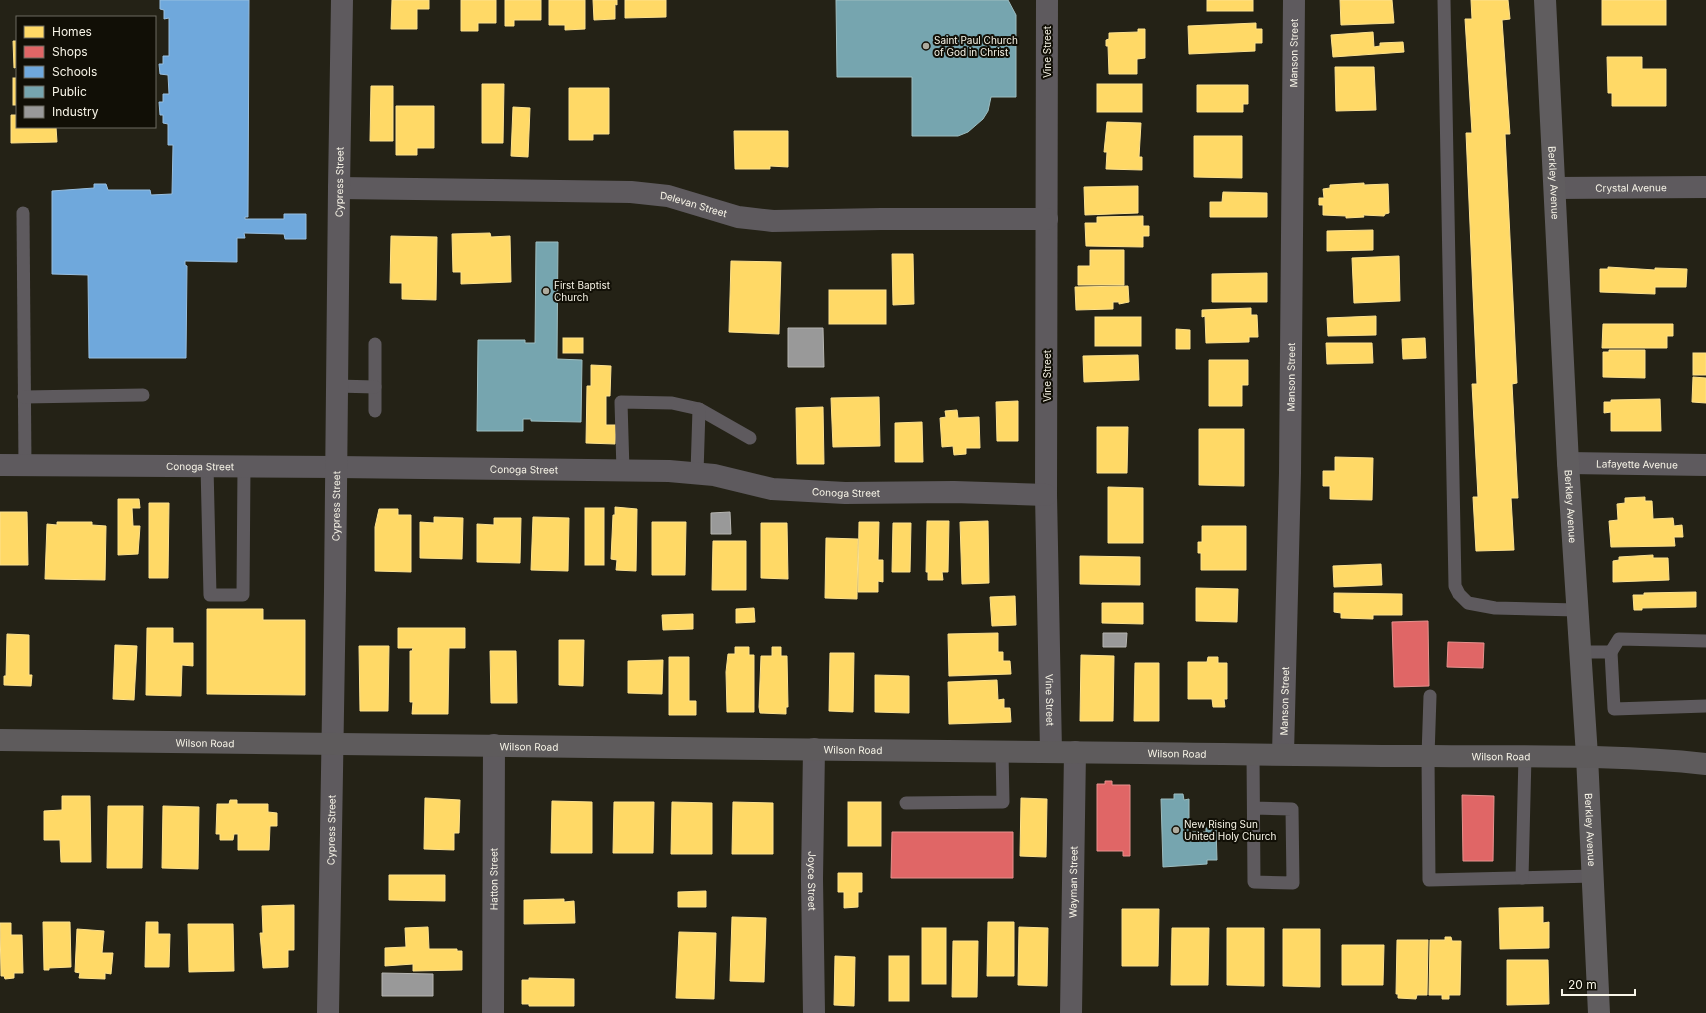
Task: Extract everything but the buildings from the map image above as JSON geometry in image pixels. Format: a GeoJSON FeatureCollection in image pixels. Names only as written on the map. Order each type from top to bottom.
{"type":"FeatureCollection","features":[{"type":"Feature","properties":{"kind":"main road","name":"Wilson Road"},"geometry":{"type":"LineString","coordinates":[[0,740],[332,745],[494,745],[1428,756],[1587,756],[1673,760],[1706,764]]}},
{"type":"Feature","properties":{"kind":"street","name":"Cypress Street"},"geometry":{"type":"LineString","coordinates":[[328,1013],[342,0]]}},
{"type":"Feature","properties":{"kind":"street","name":"Vine Street"},"geometry":{"type":"LineString","coordinates":[[1047,0],[1046,495],[1051,751]]}},
{"type":"Feature","properties":{"kind":"street","name":"Manson Street"},"geometry":{"type":"LineString","coordinates":[[1283,754],[1290,473],[1294,0]]}},
{"type":"Feature","properties":{"kind":"street","name":"Berkley Avenue"},"geometry":{"type":"LineString","coordinates":[[1545,0],[1568,463],[1587,756],[1599,1013]]}},
{"type":"Feature","properties":{"kind":"street","name":"Crystal Avenue"},"geometry":{"type":"LineString","coordinates":[[1555,188],[1706,187]]}},
{"type":"Feature","properties":{"kind":"street","name":"Delevan Street"},"geometry":{"type":"LineString","coordinates":[[339,188],[631,192],[668,196],[738,217],[773,221],[881,219],[1047,219]]}},
{"type":"Feature","properties":{"kind":"street","name":"Lafayette Avenue"},"geometry":{"type":"LineString","coordinates":[[1568,463],[1706,465]]}},
{"type":"Feature","properties":{"kind":"street","name":"Conoga Street"},"geometry":{"type":"LineString","coordinates":[[0,465],[336,467],[697,473],[714,475],[772,489],[831,492],[954,492],[1046,495]]}},
{"type":"Feature","properties":{"kind":"street","name":"Hatton Street"},"geometry":{"type":"LineString","coordinates":[[493,1013],[494,745]]}},
{"type":"Feature","properties":{"kind":"street","name":"Joyce Street"},"geometry":{"type":"LineString","coordinates":[[814,749],[812,879],[814,1013]]}},
{"type":"Feature","properties":{"kind":"street","name":"Wayman Street"},"geometry":{"type":"LineString","coordinates":[[1071,1013],[1075,752]]}},
{"type":"Feature","properties":{"kind":"lane"},"geometry":{"type":"LineString","coordinates":[[1444,0],[1455,586],[1459,594],[1468,603],[1494,608],[1577,610]]}},
{"type":"Feature","properties":{"kind":"lane"},"geometry":{"type":"LineString","coordinates":[[23,213],[25,466]]}},
{"type":"Feature","properties":{"kind":"lane"},"geometry":{"type":"LineString","coordinates":[[375,344],[375,411]]}},
{"type":"Feature","properties":{"kind":"lane"},"geometry":{"type":"LineString","coordinates":[[337,386],[375,387]]}},
{"type":"Feature","properties":{"kind":"lane"},"geometry":{"type":"LineString","coordinates":[[24,398],[143,395]]}},
{"type":"Feature","properties":{"kind":"lane"},"geometry":{"type":"LineString","coordinates":[[623,471],[621,402],[672,403],[698,409],[750,438]]}},
{"type":"Feature","properties":{"kind":"lane"},"geometry":{"type":"LineString","coordinates":[[697,473],[698,409]]}},
{"type":"Feature","properties":{"kind":"lane"},"geometry":{"type":"LineString","coordinates":[[207,466],[210,595],[244,596],[244,466]]}},
{"type":"Feature","properties":{"kind":"lane"},"geometry":{"type":"LineString","coordinates":[[1706,641],[1618,639],[1612,652],[1614,710],[1706,706]]}},
{"type":"Feature","properties":{"kind":"lane"},"geometry":{"type":"LineString","coordinates":[[1580,652],[1612,652]]}},
{"type":"Feature","properties":{"kind":"lane"},"geometry":{"type":"LineString","coordinates":[[1430,696],[1428,756],[1429,880],[1593,876]]}},
{"type":"Feature","properties":{"kind":"lane"},"geometry":{"type":"LineString","coordinates":[[906,803],[1003,802],[1002,751]]}},
{"type":"Feature","properties":{"kind":"lane"},"geometry":{"type":"LineString","coordinates":[[1253,754],[1254,882],[1293,882],[1292,808],[1254,808]]}},
{"type":"Feature","properties":{"kind":"lane"},"geometry":{"type":"LineString","coordinates":[[1522,878],[1525,756]]}},
{"type":"Feature","properties":{"kind":"place","name":"Saint Paul Church of God in Christ"},"geometry":{"type":"Point","coordinates":[926,46]}},
{"type":"Feature","properties":{"kind":"place","name":"First Baptist Church"},"geometry":{"type":"Point","coordinates":[546,291]}},
{"type":"Feature","properties":{"kind":"place","name":"New Rising Sun United Holy Church"},"geometry":{"type":"Point","coordinates":[1176,830]}}]}
